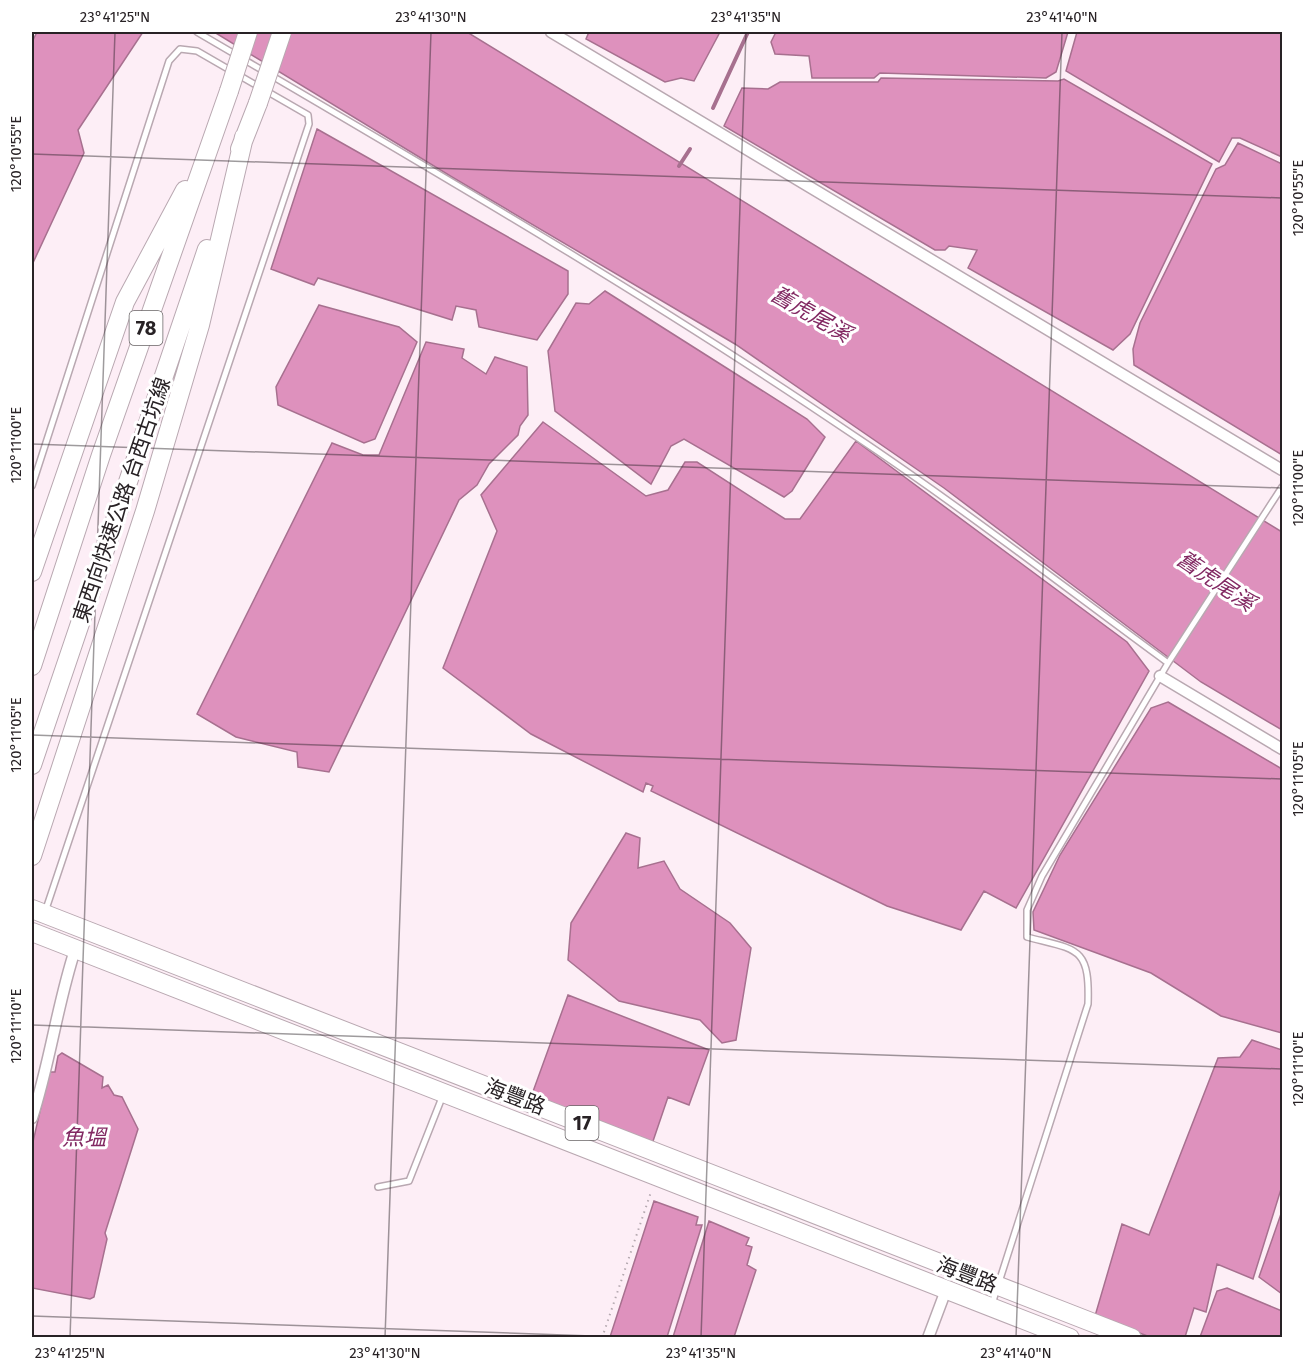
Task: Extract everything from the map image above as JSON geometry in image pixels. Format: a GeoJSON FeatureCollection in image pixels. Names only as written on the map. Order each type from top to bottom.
{"type":"FeatureCollection","features":[{"type":"Feature","properties":{"kind":"main road","name":"東西向快速公路 台西古坑線"},"geometry":{"type":"LineString","coordinates":[[32,666],[248,32]]}},
{"type":"Feature","properties":{"kind":"main road","name":"東西向快速公路 台西古坑線"},"geometry":{"type":"LineString","coordinates":[[32,765],[282,32]]}},
{"type":"Feature","properties":{"kind":"main road"},"geometry":{"type":"LineString","coordinates":[[32,572],[125,302],[212,138]]}},
{"type":"Feature","properties":{"kind":"main road"},"geometry":{"type":"LineString","coordinates":[[32,856],[152,489],[200,325],[244,138]]}},
{"type":"Feature","properties":{"kind":"main road","name":"海豐路"},"geometry":{"type":"LineString","coordinates":[[38,911],[1132,1338]]}},
{"type":"Feature","properties":{"kind":"main road","name":"海豐路"},"geometry":{"type":"LineString","coordinates":[[32,932],[443,1094],[656,1175],[1058,1336]]}},
{"type":"Feature","properties":{"kind":"street"},"geometry":{"type":"LineString","coordinates":[[550,32],[1282,470]]}},
{"type":"Feature","properties":{"kind":"street"},"geometry":{"type":"LineString","coordinates":[[1160,676],[1282,749]]}},
{"type":"Feature","properties":{"kind":"street"},"geometry":{"type":"LineString","coordinates":[[32,1118],[44,1080],[64,984],[75,950]]}},
{"type":"Feature","properties":{"kind":"street"},"geometry":{"type":"LineString","coordinates":[[928,1338],[946,1290]]}},
{"type":"Feature","properties":{"kind":"lane"},"geometry":{"type":"LineString","coordinates":[[196,32],[594,269],[852,433],[965,513],[1168,663]]}},
{"type":"Feature","properties":{"kind":"lane"},"geometry":{"type":"LineString","coordinates":[[32,486],[169,61],[180,49],[197,51],[308,115],[309,124],[38,911]]}},
{"type":"Feature","properties":{"kind":"lane"},"geometry":{"type":"LineString","coordinates":[[991,1308],[1088,1004],[1089,979],[1084,960],[1072,949],[1027,937],[1027,910],[1042,876],[1160,676],[1282,487]]}},
{"type":"Feature","properties":{"kind":"lane"},"geometry":{"type":"LineString","coordinates":[[378,1187],[409,1182],[443,1094]]}},
{"type":"Feature","properties":{"kind":"path"},"geometry":{"type":"LineString","coordinates":[[602,1338],[656,1175]]}},
{"type":"Feature","properties":{"kind":"water"},"geometry":{"type":"Polygon","coordinates":[[[37,32],[143,32],[78,130],[84,153],[32,265],[32,42],[37,32]]]}},
{"type":"Feature","properties":{"kind":"water","name":"舊虎尾溪"},"geometry":{"type":"Polygon","coordinates":[[[214,32],[467,32],[1282,532],[1282,730],[1201,682],[944,488],[735,344],[452,177],[214,32]]]}},
{"type":"Feature","properties":{"kind":"water"},"geometry":{"type":"Polygon","coordinates":[[[589,32],[720,32],[694,81],[681,78],[665,82],[586,39],[589,32]]]}},
{"type":"Feature","properties":{"kind":"water"},"geometry":{"type":"Polygon","coordinates":[[[776,32],[1068,32],[1056,72],[1046,78],[880,73],[874,78],[812,78],[809,56],[775,54],[771,42],[776,32]]]}},
{"type":"Feature","properties":{"kind":"water"},"geometry":{"type":"Polygon","coordinates":[[[1077,32],[1282,32],[1282,157],[1240,138],[1232,138],[1219,162],[1066,71],[1077,32]]]}},
{"type":"Feature","properties":{"kind":"water"},"geometry":{"type":"Polygon","coordinates":[[[881,78],[1058,81],[1064,79],[1212,164],[1130,334],[1113,350],[968,268],[977,250],[949,246],[945,250],[935,250],[724,126],[742,88],[768,89],[780,82],[878,82],[881,78]]]}},
{"type":"Feature","properties":{"kind":"water"},"geometry":{"type":"Polygon","coordinates":[[[317,129],[568,271],[568,294],[537,340],[479,327],[476,310],[456,306],[452,320],[318,278],[314,285],[271,269],[317,129]]]}},
{"type":"Feature","properties":{"kind":"water"},"geometry":{"type":"Polygon","coordinates":[[[1238,143],[1282,164],[1282,455],[1134,365],[1133,349],[1140,323],[1216,169],[1225,165],[1238,143]]]}},
{"type":"Feature","properties":{"kind":"water"},"geometry":{"type":"Polygon","coordinates":[[[605,291],[807,419],[825,437],[792,491],[784,497],[684,439],[671,446],[651,484],[555,411],[548,351],[576,303],[589,304],[605,291]]]}},
{"type":"Feature","properties":{"kind":"water"},"geometry":{"type":"Polygon","coordinates":[[[319,305],[399,327],[417,342],[375,439],[364,443],[278,405],[276,387],[319,305]]]}},
{"type":"Feature","properties":{"kind":"water"},"geometry":{"type":"Polygon","coordinates":[[[426,342],[464,349],[462,358],[486,374],[495,357],[527,367],[528,415],[520,426],[518,435],[489,464],[477,485],[459,500],[329,772],[298,767],[297,752],[236,737],[197,714],[332,443],[363,455],[379,455],[426,342]]]}},
{"type":"Feature","properties":{"kind":"water"},"geometry":{"type":"Polygon","coordinates":[[[543,422],[646,496],[668,490],[685,462],[697,462],[785,519],[800,519],[856,441],[1127,642],[1149,671],[1016,908],[984,891],[961,930],[887,906],[651,791],[653,786],[646,783],[643,792],[531,734],[443,668],[497,531],[481,495],[543,422]]]}},
{"type":"Feature","properties":{"kind":"water"},"geometry":{"type":"Polygon","coordinates":[[[1168,702],[1282,769],[1282,1033],[1221,1016],[1151,973],[1034,930],[1033,912],[1060,855],[1151,708],[1168,702]]]}},
{"type":"Feature","properties":{"kind":"water"},"geometry":{"type":"Polygon","coordinates":[[[626,833],[640,838],[638,868],[664,861],[680,889],[730,923],[751,948],[736,1040],[722,1043],[700,1020],[619,1001],[568,960],[571,923],[626,833]]]}},
{"type":"Feature","properties":{"kind":"water"},"geometry":{"type":"Polygon","coordinates":[[[568,995],[709,1050],[689,1105],[668,1097],[650,1150],[531,1097],[568,995]]]}},
{"type":"Feature","properties":{"kind":"water"},"geometry":{"type":"Polygon","coordinates":[[[1252,1040],[1282,1050],[1282,1186],[1253,1279],[1217,1264],[1206,1312],[1194,1308],[1185,1337],[1150,1337],[1095,1316],[1122,1224],[1149,1235],[1218,1058],[1240,1057],[1252,1040]]]}},
{"type":"Feature","properties":{"kind":"water","name":"魚塭"},"geometry":{"type":"Polygon","coordinates":[[[62,1053],[103,1077],[102,1088],[108,1085],[114,1095],[122,1097],[138,1129],[105,1233],[107,1239],[94,1297],[90,1299],[32,1288],[32,1146],[49,1072],[55,1072],[58,1056],[62,1053]]]}},
{"type":"Feature","properties":{"kind":"water"},"geometry":{"type":"Polygon","coordinates":[[[654,1201],[698,1217],[696,1225],[702,1225],[667,1337],[610,1337],[654,1201]]]}},
{"type":"Feature","properties":{"kind":"water"},"geometry":{"type":"Polygon","coordinates":[[[1282,1211],[1282,1294],[1259,1277],[1282,1211]]]}},
{"type":"Feature","properties":{"kind":"water"},"geometry":{"type":"Polygon","coordinates":[[[709,1221],[749,1238],[746,1245],[752,1247],[747,1265],[756,1270],[734,1337],[673,1337],[709,1221]]]}},
{"type":"Feature","properties":{"kind":"water"},"geometry":{"type":"Polygon","coordinates":[[[1227,1288],[1282,1311],[1282,1337],[1200,1337],[1217,1291],[1227,1288]]]}},
{"type":"Feature","properties":{"kind":"waterway"},"geometry":{"type":"LineString","coordinates":[[713,108],[748,32]]}},
{"type":"Feature","properties":{"kind":"waterway"},"geometry":{"type":"LineString","coordinates":[[679,166],[690,149]]}}]}
